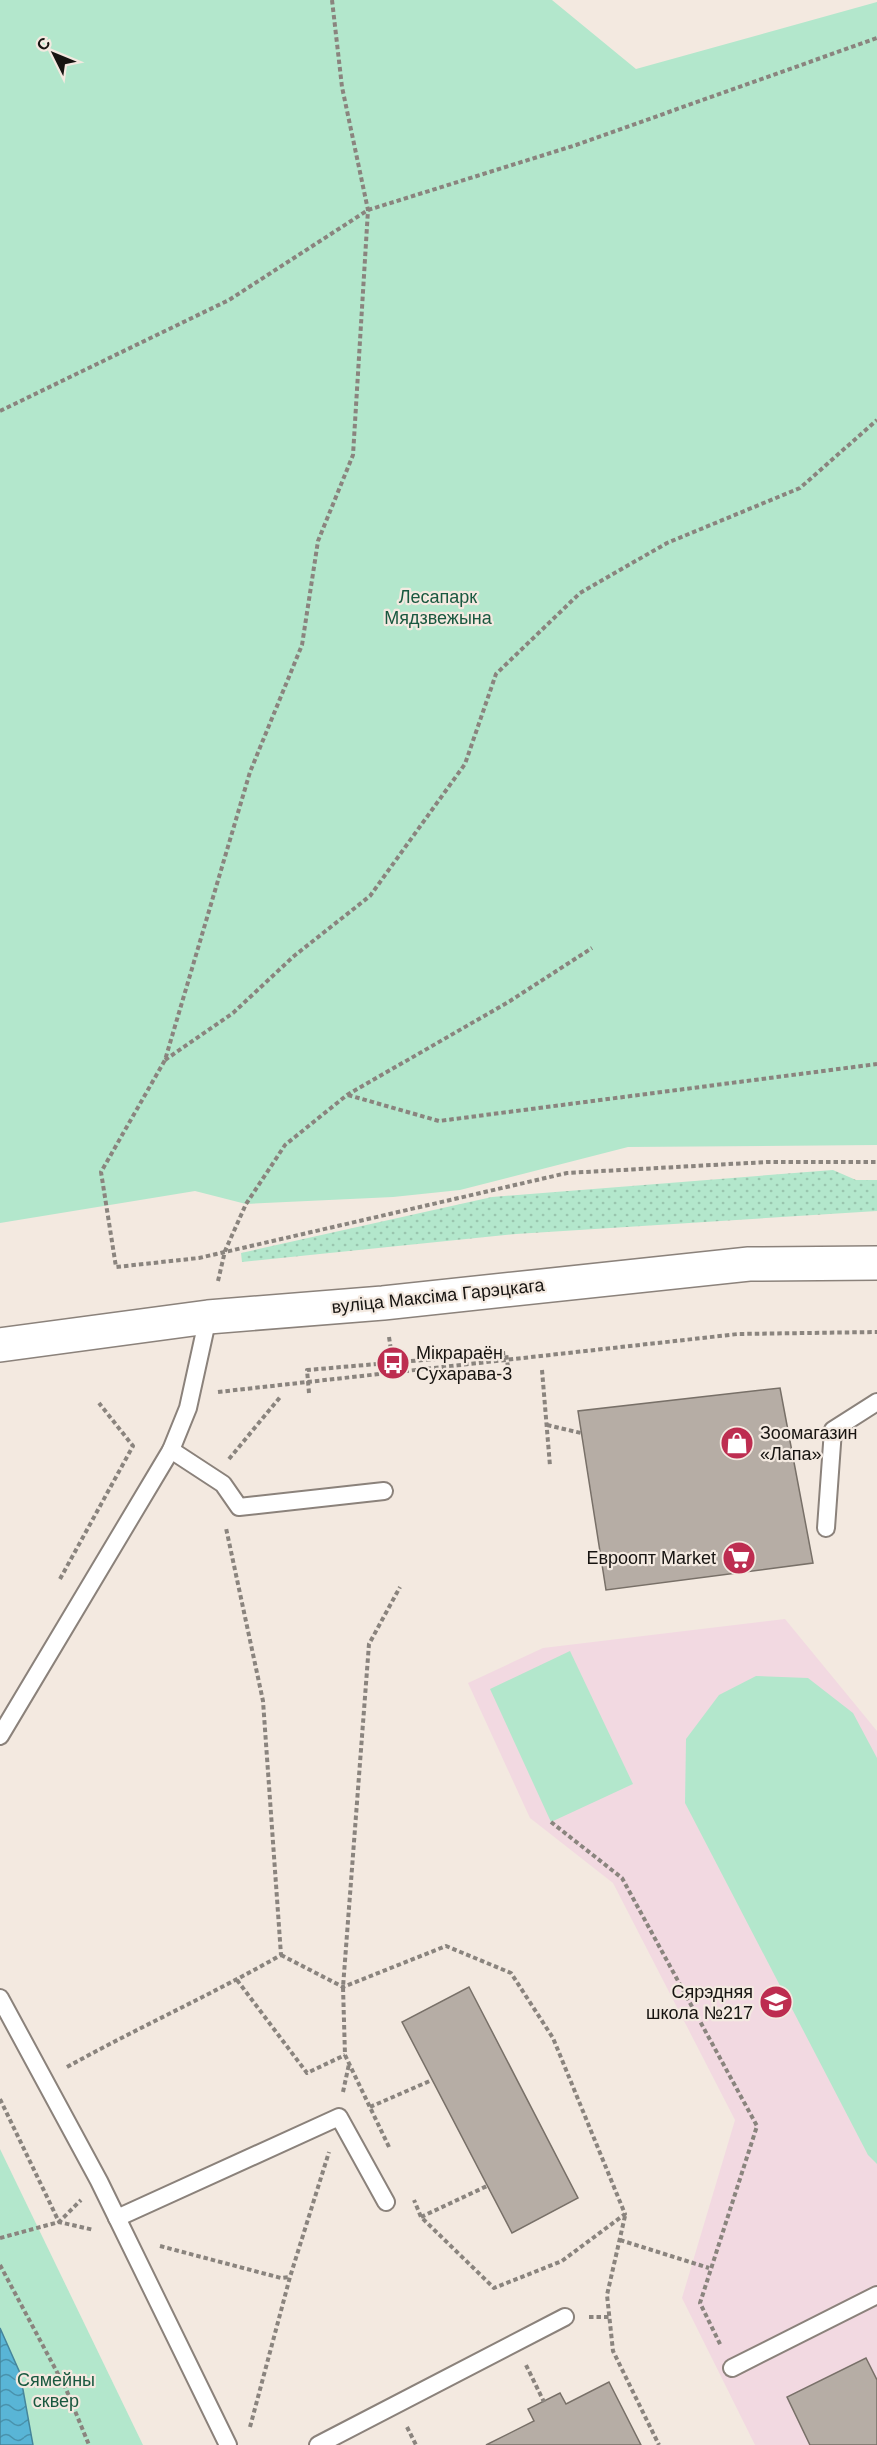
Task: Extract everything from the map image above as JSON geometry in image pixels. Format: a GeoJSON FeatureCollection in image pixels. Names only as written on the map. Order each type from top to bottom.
{"type":"FeatureCollection","features":[{"type":"Feature","properties":{"kind":"main road","name":"вуліца Максіма Гарэцкага"},"geometry":{"type":"LineString","coordinates":[[0,1345],[208,1317],[383,1303],[749,1264],[877,1263]]}},
{"type":"Feature","properties":{"kind":"lane"},"geometry":{"type":"LineString","coordinates":[[0,1736],[171,1450],[184,1423],[208,1317]]}},
{"type":"Feature","properties":{"kind":"lane"},"geometry":{"type":"LineString","coordinates":[[826,1528],[833,1430],[877,1402]]}},
{"type":"Feature","properties":{"kind":"lane"},"geometry":{"type":"LineString","coordinates":[[171,1450],[223,1484],[239,1507],[384,1491]]}},
{"type":"Feature","properties":{"kind":"lane"},"geometry":{"type":"LineString","coordinates":[[0,1998],[99,2181],[228,2445]]}},
{"type":"Feature","properties":{"kind":"lane"},"geometry":{"type":"LineString","coordinates":[[117,2218],[339,2117],[386,2202]]}},
{"type":"Feature","properties":{"kind":"lane"},"geometry":{"type":"LineString","coordinates":[[732,2368],[877,2295]]}},
{"type":"Feature","properties":{"kind":"lane"},"geometry":{"type":"LineString","coordinates":[[318,2445],[565,2317]]}},
{"type":"Feature","properties":{"kind":"path"},"geometry":{"type":"LineString","coordinates":[[332,0],[342,87],[368,210],[353,455],[318,541],[302,645],[250,772],[165,1060],[101,1172],[116,1267],[199,1258],[567,1173],[767,1162],[877,1162]]}},
{"type":"Feature","properties":{"kind":"path"},"geometry":{"type":"LineString","coordinates":[[0,411],[229,300],[368,210],[576,145],[877,38]]}},
{"type":"Feature","properties":{"kind":"path"},"geometry":{"type":"LineString","coordinates":[[165,1060],[233,1013],[294,956],[370,896],[465,764],[496,674],[580,593],[667,543],[800,488],[877,420]]}},
{"type":"Feature","properties":{"kind":"path"},"geometry":{"type":"LineString","coordinates":[[208,1317],[225,1251],[246,1204],[285,1145],[347,1095],[510,1001],[592,948]]}},
{"type":"Feature","properties":{"kind":"path"},"geometry":{"type":"LineString","coordinates":[[347,1095],[438,1121],[877,1064]]}},
{"type":"Feature","properties":{"kind":"path"},"geometry":{"type":"LineString","coordinates":[[191,1395],[507,1362],[738,1334],[877,1332]]}},
{"type":"Feature","properties":{"kind":"path"},"geometry":{"type":"LineString","coordinates":[[309,1393],[307,1370],[507,1353],[509,1374]]}},
{"type":"Feature","properties":{"kind":"path"},"geometry":{"type":"LineString","coordinates":[[542,1370],[549,1466]]}},
{"type":"Feature","properties":{"kind":"path"},"geometry":{"type":"LineString","coordinates":[[281,1396],[228,1460],[223,1484],[223,1514],[263,1701],[281,1954]]}},
{"type":"Feature","properties":{"kind":"path"},"geometry":{"type":"LineString","coordinates":[[55,1587],[133,1446],[99,1403]]}},
{"type":"Feature","properties":{"kind":"path"},"geometry":{"type":"LineString","coordinates":[[547,1425],[581,1433]]}},
{"type":"Feature","properties":{"kind":"path"},"geometry":{"type":"LineString","coordinates":[[390,2149],[345,2055],[343,1987],[369,1644],[400,1587]]}},
{"type":"Feature","properties":{"kind":"path"},"geometry":{"type":"LineString","coordinates":[[551,1822],[622,1878],[757,2126],[709,2268],[700,2303],[732,2368]]}},
{"type":"Feature","properties":{"kind":"path"},"geometry":{"type":"LineString","coordinates":[[281,1954],[343,1987],[446,1946],[511,1973],[553,2038],[625,2214],[607,2295],[613,2351],[659,2445]]}},
{"type":"Feature","properties":{"kind":"path"},"geometry":{"type":"LineString","coordinates":[[61,2071],[134,2030],[237,1980],[281,1954]]}},
{"type":"Feature","properties":{"kind":"path"},"geometry":{"type":"LineString","coordinates":[[237,1980],[307,2073],[345,2055]]}},
{"type":"Feature","properties":{"kind":"path"},"geometry":{"type":"LineString","coordinates":[[248,2434],[290,2277],[330,2146],[349,2063]]}},
{"type":"Feature","properties":{"kind":"path"},"geometry":{"type":"LineString","coordinates":[[370,2108],[432,2080]]}},
{"type":"Feature","properties":{"kind":"path"},"geometry":{"type":"LineString","coordinates":[[0,2099],[59,2222]]}},
{"type":"Feature","properties":{"kind":"path"},"geometry":{"type":"LineString","coordinates":[[59,2222],[99,2181]]}},
{"type":"Feature","properties":{"kind":"path"},"geometry":{"type":"LineString","coordinates":[[422,2217],[487,2186]]}},
{"type":"Feature","properties":{"kind":"path"},"geometry":{"type":"LineString","coordinates":[[410,2191],[422,2217],[494,2288],[562,2261],[625,2214]]}},
{"type":"Feature","properties":{"kind":"path"},"geometry":{"type":"LineString","coordinates":[[0,2238],[59,2222],[281,2278],[290,2277]]}},
{"type":"Feature","properties":{"kind":"path"},"geometry":{"type":"LineString","coordinates":[[620,2240],[709,2268]]}},
{"type":"Feature","properties":{"kind":"path"},"geometry":{"type":"LineString","coordinates":[[0,2265],[66,2389],[90,2445]]}},
{"type":"Feature","properties":{"kind":"path"},"geometry":{"type":"LineString","coordinates":[[515,2343],[544,2402]]}},
{"type":"Feature","properties":{"kind":"shaded area","name":"Сярэдняя школа №217"},"geometry":{"type":"Polygon","coordinates":[[[785,1619],[877,1731],[877,2445],[755,2445],[682,2298],[735,2120],[613,1883],[530,1818],[468,1683],[543,1648],[785,1619]]]}},
{"type":"Feature","properties":{"kind":"green space","name":"Лесапарк Мядзвежына"},"geometry":{"type":"Polygon","coordinates":[[[0,0],[552,0],[636,69],[877,2],[877,1145],[628,1147],[460,1190],[393,1197],[246,1204],[195,1191],[0,1223],[0,0]]]}},
{"type":"Feature","properties":{"kind":"green space"},"geometry":{"type":"Polygon","coordinates":[[[833,1170],[856,1180],[877,1180],[877,1211],[516,1234],[242,1262],[241,1253],[492,1197],[833,1170]]]}},
{"type":"Feature","properties":{"kind":"green space"},"geometry":{"type":"Polygon","coordinates":[[[570,1651],[633,1784],[551,1822],[490,1689],[570,1651]]]}},
{"type":"Feature","properties":{"kind":"green space"},"geometry":{"type":"Polygon","coordinates":[[[756,1676],[808,1678],[853,1713],[877,1758],[877,2164],[868,2155],[685,1803],[686,1739],[719,1695],[756,1676]]]}},
{"type":"Feature","properties":{"kind":"green space","name":"Сямейны сквер"},"geometry":{"type":"Polygon","coordinates":[[[0,2149],[143,2445],[0,2445],[0,2149]]]}},
{"type":"Feature","properties":{"kind":"water"},"geometry":{"type":"Polygon","coordinates":[[[0,2328],[20,2373],[33,2445],[0,2445],[0,2328]]]}},
{"type":"Feature","properties":{"kind":"building"},"geometry":{"type":"Polygon","coordinates":[[[780,1388],[813,1563],[606,1590],[578,1411],[780,1388]]]}},
{"type":"Feature","properties":{"kind":"building"},"geometry":{"type":"Polygon","coordinates":[[[469,1987],[578,2198],[512,2233],[402,2022],[469,1987]]]}},
{"type":"Feature","properties":{"kind":"building"},"geometry":{"type":"Polygon","coordinates":[[[866,2358],[877,2380],[877,2445],[810,2445],[787,2397],[866,2358]]]}},
{"type":"Feature","properties":{"kind":"building"},"geometry":{"type":"Polygon","coordinates":[[[609,2382],[641,2445],[486,2445],[534,2421],[528,2409],[560,2393],[566,2404],[609,2382]]]}},
{"type":"Feature","properties":{"kind":"place","name":"Мікрараён Сухарава-3"},"geometry":{"type":"Point","coordinates":[393,1363]}},
{"type":"Feature","properties":{"kind":"place","name":"Зоомагазин «Лапа»"},"geometry":{"type":"Point","coordinates":[737,1443]}},
{"type":"Feature","properties":{"kind":"place","name":"Евроопт Market"},"geometry":{"type":"Point","coordinates":[739,1558]}},
{"type":"Feature","properties":{"kind":"place","name":"Сярэдняя школа №217"},"geometry":{"type":"Point","coordinates":[776,2002]}}]}
